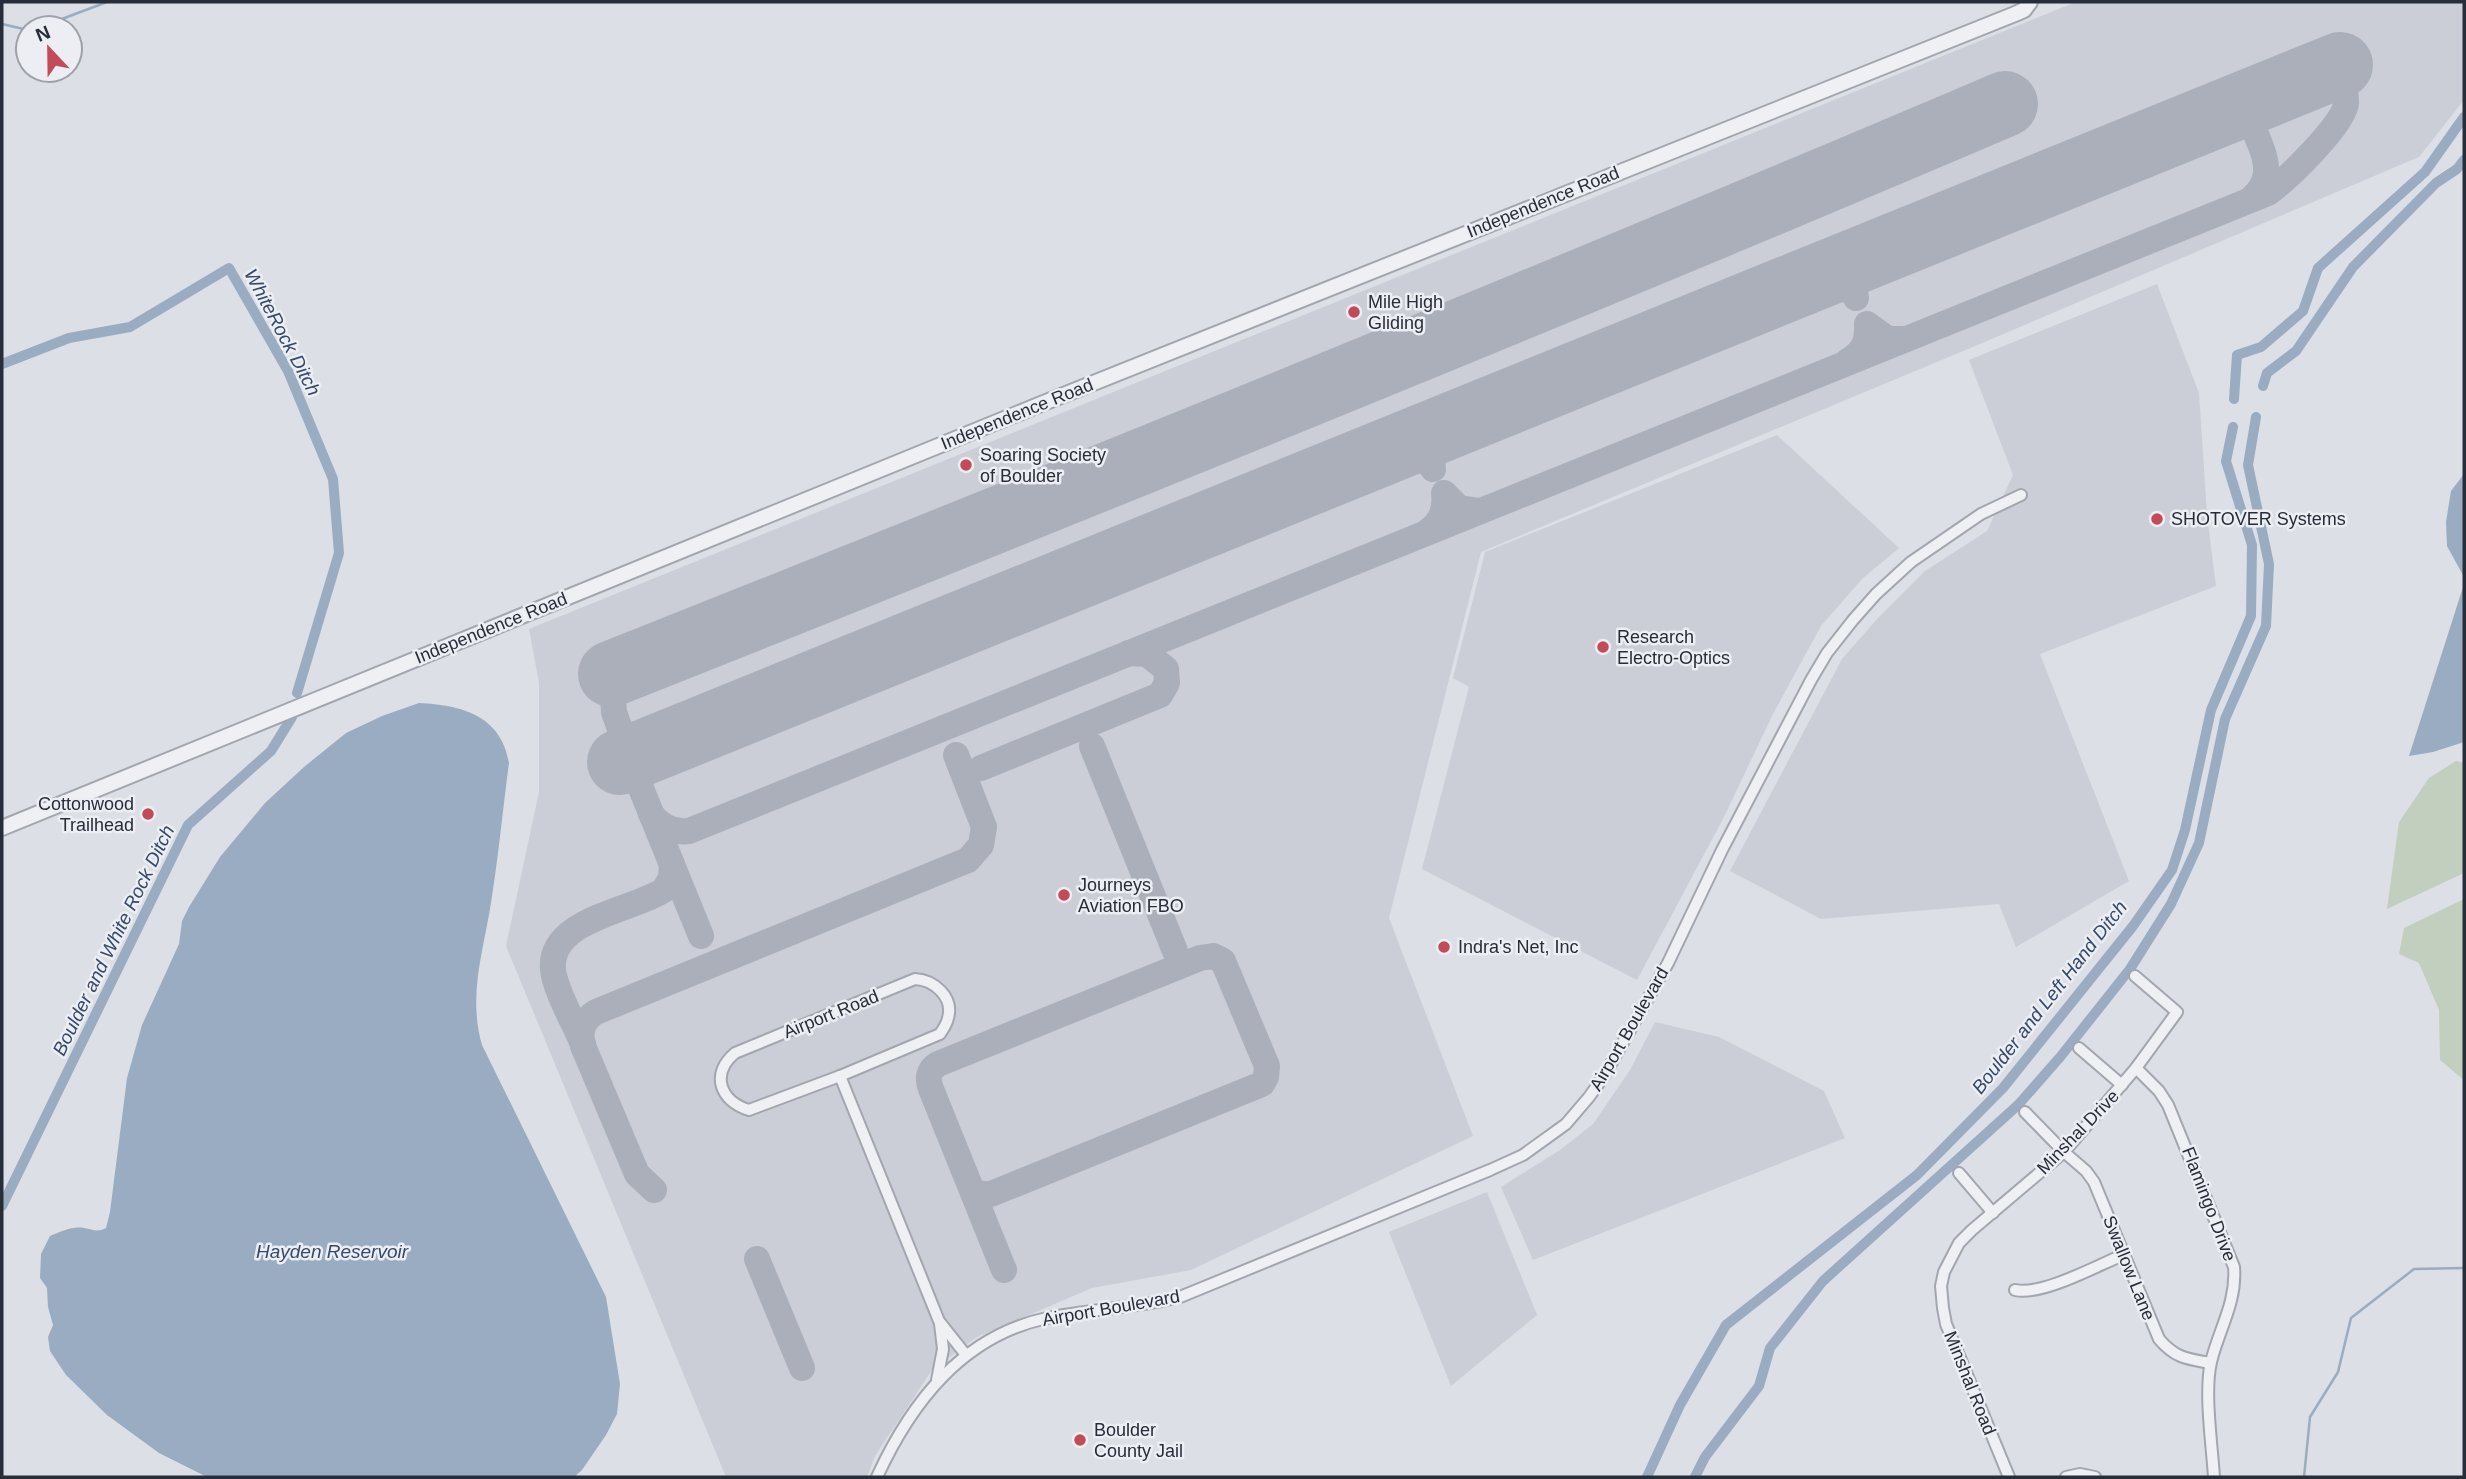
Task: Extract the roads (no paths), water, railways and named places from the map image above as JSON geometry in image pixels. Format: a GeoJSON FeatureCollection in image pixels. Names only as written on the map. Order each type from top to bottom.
{"type":"FeatureCollection","features":[{"type":"Feature","properties":{"kind":"street","name":"Independence Road"},"geometry":{"type":"LineString","coordinates":[[2,828],[1041,404],[2015,14],[2024,10],[2031,2]]}},
{"type":"Feature","properties":{"kind":"street","name":"Airport Boulevard"},"geometry":{"type":"LineString","coordinates":[[966,1355],[995,1338],[1044,1319],[1150,1304],[1180,1297],[1225,1280],[1523,1155],[1566,1124],[1604,1076],[1668,963],[1722,850],[1827,653],[1876,594],[1910,562],[1981,514],[2021,495]]}},
{"type":"Feature","properties":{"kind":"street","name":"Minshal Drive"},"geometry":{"type":"LineString","coordinates":[[1935,1286],[1959,1243],[2064,1152],[2136,1068],[2177,1012],[2135,976]]}},
{"type":"Feature","properties":{"kind":"street","name":"Airport Road"},"geometry":{"type":"LineString","coordinates":[[915,979],[928,980],[938,986],[946,999],[949,1016],[940,1034],[840,1076],[749,1110],[734,1106],[719,1080],[721,1068],[735,1054],[915,979]]}},
{"type":"Feature","properties":{"kind":"street"},"geometry":{"type":"LineString","coordinates":[[2079,1048],[2122,1085]]}},
{"type":"Feature","properties":{"kind":"street","name":"Flamingo Drive"},"geometry":{"type":"LineString","coordinates":[[2136,1068],[2160,1091],[2168,1105],[2234,1266],[2232,1303],[2210,1363],[2214,1477]]}},
{"type":"Feature","properties":{"kind":"street"},"geometry":{"type":"LineString","coordinates":[[840,1076],[939,1321],[943,1349],[937,1380]]}},
{"type":"Feature","properties":{"kind":"street","name":"Swallow Lane"},"geometry":{"type":"LineString","coordinates":[[2025,1112],[2094,1182],[2159,1339],[2167,1349],[2182,1358],[2210,1363]]}},
{"type":"Feature","properties":{"kind":"street"},"geometry":{"type":"LineString","coordinates":[[1959,1173],[1993,1213]]}},
{"type":"Feature","properties":{"kind":"street"},"geometry":{"type":"LineString","coordinates":[[2015,1290],[2026,1292],[2041,1289],[2123,1255]]}},
{"type":"Feature","properties":{"kind":"street","name":"Minshal Road"},"geometry":{"type":"LineString","coordinates":[[1935,1286],[1946,1324],[2009,1477]]}},
{"type":"Feature","properties":{"kind":"street"},"geometry":{"type":"LineString","coordinates":[[877,1477],[909,1416],[937,1380],[966,1355],[939,1321]]}},
{"type":"Feature","properties":{"kind":"street"},"geometry":{"type":"LineString","coordinates":[[2066,1477],[2098,1474]]}},
{"type":"Feature","properties":{"kind":"water"},"geometry":{"type":"Polygon","coordinates":[[[2464,474],[2464,577],[2447,546],[2446,522],[2451,491],[2464,474]]]}},
{"type":"Feature","properties":{"kind":"water"},"geometry":{"type":"Polygon","coordinates":[[[2464,584],[2464,742],[2409,756],[2464,584]]]}},
{"type":"Feature","properties":{"kind":"water","name":"Hayden Reservoir"},"geometry":{"type":"Polygon","coordinates":[[[419,703],[450,706],[477,716],[488,723],[505,747],[509,763],[479,970],[476,1007],[478,1026],[482,1045],[606,1297],[620,1384],[617,1414],[606,1435],[582,1470],[574,1477],[207,1477],[159,1453],[107,1415],[66,1375],[50,1351],[48,1337],[53,1325],[47,1288],[40,1278],[41,1254],[50,1236],[75,1228],[106,1228],[127,1078],[142,1025],[179,944],[182,921],[220,857],[265,803],[346,733],[419,703]]]}},
{"type":"Feature","properties":{"kind":"waterway"},"geometry":{"type":"LineString","coordinates":[[75,14],[107,2]]}},
{"type":"Feature","properties":{"kind":"waterway"},"geometry":{"type":"LineString","coordinates":[[2,24],[14,27]]}},
{"type":"Feature","properties":{"kind":"waterway","name":"Boulder and Left Hand Ditch"},"geometry":{"type":"LineString","coordinates":[[2234,399],[2237,355],[2261,347],[2303,311],[2318,268],[2425,172],[2464,117]]}},
{"type":"Feature","properties":{"kind":"waterway"},"geometry":{"type":"LineString","coordinates":[[2263,386],[2267,373],[2296,351],[2353,267],[2436,183],[2457,169],[2464,160]]}},
{"type":"Feature","properties":{"kind":"waterway","name":"WhiteRock Ditch"},"geometry":{"type":"LineString","coordinates":[[2,364],[69,338],[130,327],[229,268],[288,371],[333,479],[339,553],[297,693]]}},
{"type":"Feature","properties":{"kind":"waterway"},"geometry":{"type":"LineString","coordinates":[[1695,1477],[1705,1457],[1759,1386],[1770,1348],[1823,1281],[2018,1105],[2130,969],[2171,904],[2199,843],[2225,719],[2266,626],[2269,564],[2248,465],[2256,417]]}},
{"type":"Feature","properties":{"kind":"waterway","name":"Boulder and Left Hand Ditch"},"geometry":{"type":"LineString","coordinates":[[1647,1477],[1680,1405],[1726,1325],[1917,1175],[2003,1088],[2133,926],[2172,870],[2185,830],[2211,710],[2251,616],[2252,545],[2226,461],[2233,427]]}},
{"type":"Feature","properties":{"kind":"waterway","name":"Boulder and White Rock Ditch"},"geometry":{"type":"LineString","coordinates":[[2,1206],[188,825],[271,751],[292,717]]}},
{"type":"Feature","properties":{"kind":"waterway"},"geometry":{"type":"LineString","coordinates":[[2304,1477],[2310,1417],[2338,1372],[2351,1318],[2414,1269],[2464,1268]]}},
{"type":"Feature","properties":{"kind":"place","name":"Mile High Gliding"},"geometry":{"type":"Point","coordinates":[1354,312]}},
{"type":"Feature","properties":{"kind":"place","name":"Soaring Society of Boulder"},"geometry":{"type":"Point","coordinates":[966,465]}},
{"type":"Feature","properties":{"kind":"place","name":"SHOTOVER Systems"},"geometry":{"type":"Point","coordinates":[2157,519]}},
{"type":"Feature","properties":{"kind":"place","name":"Research Electro-Optics"},"geometry":{"type":"Point","coordinates":[1603,647]}},
{"type":"Feature","properties":{"kind":"place","name":"Cottonwood Trailhead"},"geometry":{"type":"Point","coordinates":[148,814]}},
{"type":"Feature","properties":{"kind":"place","name":"Journeys Aviation FBO"},"geometry":{"type":"Point","coordinates":[1064,895]}},
{"type":"Feature","properties":{"kind":"place","name":"Indra's Net, Inc"},"geometry":{"type":"Point","coordinates":[1444,947]}},
{"type":"Feature","properties":{"kind":"place","name":"Boulder County Jail"},"geometry":{"type":"Point","coordinates":[1080,1440]}}]}
